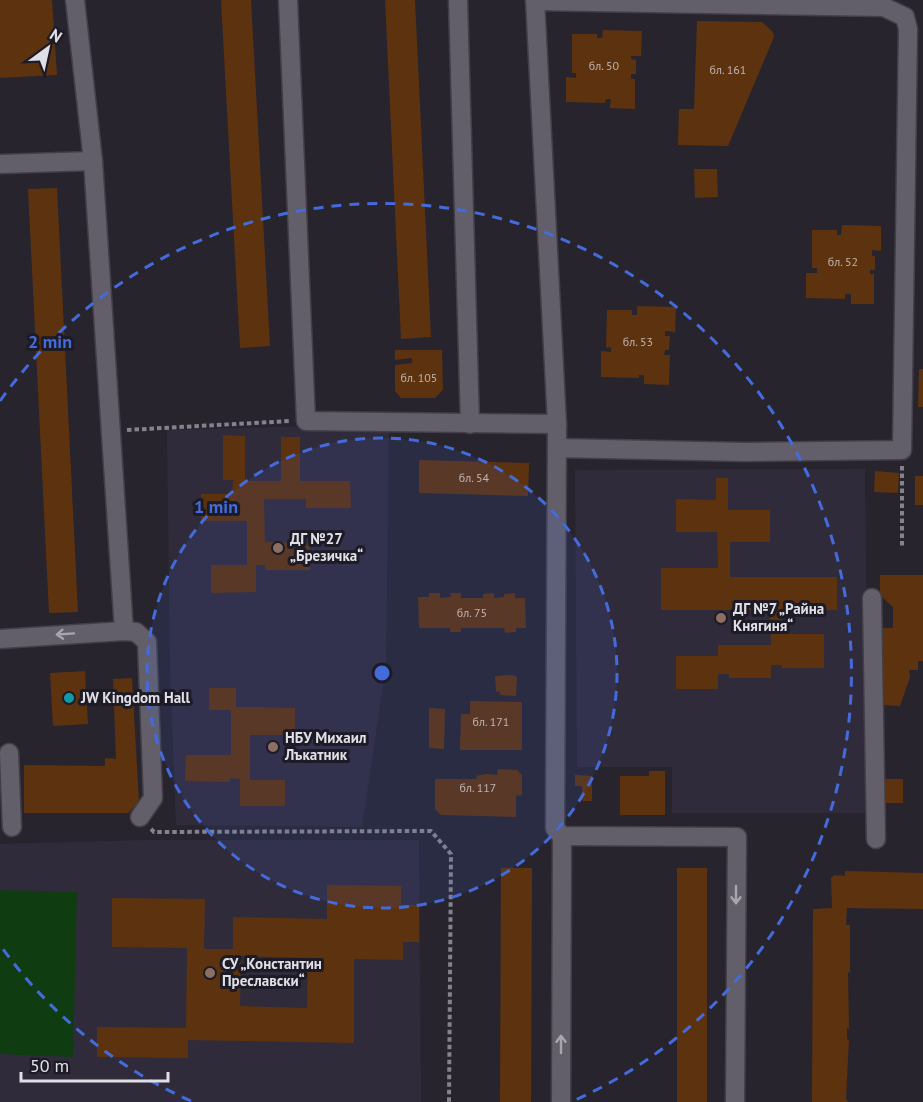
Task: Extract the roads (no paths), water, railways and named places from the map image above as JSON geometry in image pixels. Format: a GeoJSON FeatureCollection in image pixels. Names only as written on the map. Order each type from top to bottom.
{"type":"FeatureCollection","features":[{"type":"Feature","properties":{"kind":"street"},"geometry":{"type":"LineString","coordinates":[[75,0],[93,161],[124,631]]}},
{"type":"Feature","properties":{"kind":"street"},"geometry":{"type":"LineString","coordinates":[[288,0],[306,421],[557,424]]}},
{"type":"Feature","properties":{"kind":"street"},"geometry":{"type":"LineString","coordinates":[[458,0],[470,424]]}},
{"type":"Feature","properties":{"kind":"street"},"geometry":{"type":"LineString","coordinates":[[557,448],[744,452],[902,450],[908,29],[905,17],[884,8],[535,1],[557,424],[555,828],[562,836],[561,1102]]}},
{"type":"Feature","properties":{"kind":"street"},"geometry":{"type":"LineString","coordinates":[[0,164],[93,161]]}},
{"type":"Feature","properties":{"kind":"street"},"geometry":{"type":"LineString","coordinates":[[872,598],[876,839]]}},
{"type":"Feature","properties":{"kind":"street"},"geometry":{"type":"LineString","coordinates":[[0,639],[124,631],[136,632],[147,642],[153,798],[140,817]]}},
{"type":"Feature","properties":{"kind":"street"},"geometry":{"type":"LineString","coordinates":[[9,753],[12,827]]}},
{"type":"Feature","properties":{"kind":"street"},"geometry":{"type":"LineString","coordinates":[[562,836],[737,837],[735,1102]]}},
{"type":"Feature","properties":{"kind":"place","name":"ДГ №27 „Брезичка“"},"geometry":{"type":"Point","coordinates":[278,548]}},
{"type":"Feature","properties":{"kind":"place","name":"ДГ №7 „Райна Княгиня“"},"geometry":{"type":"Point","coordinates":[721,618]}},
{"type":"Feature","properties":{"kind":"place","name":"JW Kingdom Hall"},"geometry":{"type":"Point","coordinates":[69,698]}},
{"type":"Feature","properties":{"kind":"place","name":"НБУ Михаил Лъкатник"},"geometry":{"type":"Point","coordinates":[273,747]}},
{"type":"Feature","properties":{"kind":"place","name":"СУ „Константин Преславски“"},"geometry":{"type":"Point","coordinates":[210,973]}}]}
